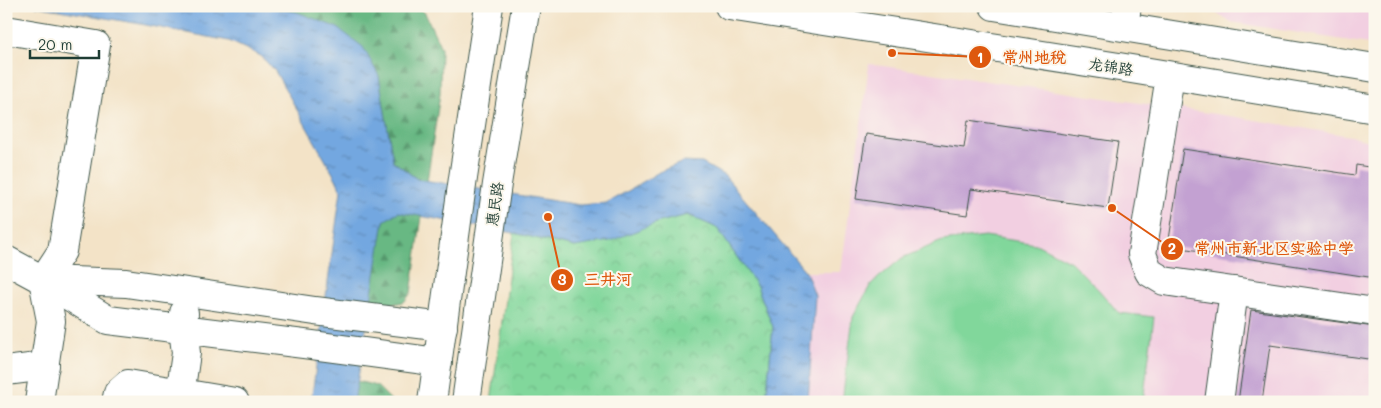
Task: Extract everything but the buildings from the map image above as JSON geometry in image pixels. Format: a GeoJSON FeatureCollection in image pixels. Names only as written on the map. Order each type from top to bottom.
{"type":"FeatureCollection","features":[{"type":"Feature","properties":{"kind":"main road"},"geometry":{"type":"LineString","coordinates":[[432,402],[489,6]]}},
{"type":"Feature","properties":{"kind":"main road","name":"惠民路"},"geometry":{"type":"LineString","coordinates":[[466,402],[496,184],[526,6]]}},
{"type":"Feature","properties":{"kind":"main road","name":"龙锦路"},"geometry":{"type":"LineString","coordinates":[[729,6],[1375,109]]}},
{"type":"Feature","properties":{"kind":"main road"},"geometry":{"type":"LineString","coordinates":[[994,6],[1126,16],[1375,68]]}},
{"type":"Feature","properties":{"kind":"main road"},"geometry":{"type":"LineString","coordinates":[[6,30],[96,45],[62,251],[42,280],[51,321],[39,402]]}},
{"type":"Feature","properties":{"kind":"main road"},"geometry":{"type":"LineString","coordinates":[[1170,76],[1142,254],[1149,272],[1164,281],[1375,312]]}},
{"type":"Feature","properties":{"kind":"main road"},"geometry":{"type":"LineString","coordinates":[[6,260],[108,320],[438,362]]}},
{"type":"Feature","properties":{"kind":"main road"},"geometry":{"type":"LineString","coordinates":[[42,280],[126,283],[316,311],[443,327]]}},
{"type":"Feature","properties":{"kind":"main road"},"geometry":{"type":"LineString","coordinates":[[1219,402],[1234,291]]}},
{"type":"Feature","properties":{"kind":"main road"},"geometry":{"type":"LineString","coordinates":[[179,397],[186,353],[182,330],[187,292]]}},
{"type":"Feature","properties":{"kind":"main road"},"geometry":{"type":"LineString","coordinates":[[6,372],[45,366]]}},
{"type":"Feature","properties":{"kind":"main road"},"geometry":{"type":"LineString","coordinates":[[116,402],[118,393],[128,384],[179,397],[235,402]]}},
{"type":"Feature","properties":{"kind":"shaded area"},"geometry":{"type":"Polygon","coordinates":[[[1204,6],[1375,6],[1375,45],[1231,22],[1204,6]]]}},
{"type":"Feature","properties":{"kind":"shaded area"},"geometry":{"type":"Polygon","coordinates":[[[869,64],[1236,117],[1350,136],[1375,143],[1375,402],[808,402],[815,296],[806,272],[841,272],[869,64]]]}},
{"type":"Feature","properties":{"kind":"green space"},"geometry":{"type":"Polygon","coordinates":[[[260,6],[415,6],[425,13],[441,48],[440,94],[427,181],[417,179],[393,161],[379,76],[260,6]]]}},
{"type":"Feature","properties":{"kind":"green space"},"geometry":{"type":"Polygon","coordinates":[[[398,212],[422,216],[411,293],[404,302],[392,304],[370,301],[384,221],[398,212]]]}},
{"type":"Feature","properties":{"kind":"green space"},"geometry":{"type":"Polygon","coordinates":[[[688,215],[717,228],[757,286],[773,327],[766,402],[491,402],[514,233],[575,247],[688,215]]]}},
{"type":"Feature","properties":{"kind":"green space"},"geometry":{"type":"Polygon","coordinates":[[[985,236],[1036,244],[1071,262],[1119,313],[1154,317],[1143,402],[842,402],[853,317],[871,284],[902,258],[942,241],[985,236]]]}},
{"type":"Feature","properties":{"kind":"green space"},"geometry":{"type":"Polygon","coordinates":[[[357,381],[377,386],[391,402],[354,402],[357,381]]]}},
{"type":"Feature","properties":{"kind":"water"},"geometry":{"type":"Polygon","coordinates":[[[36,6],[260,6],[297,12],[338,28],[363,47],[379,76],[393,161],[417,179],[580,205],[606,203],[659,172],[683,162],[702,163],[725,176],[806,272],[815,296],[808,402],[766,402],[773,327],[757,286],[717,228],[688,215],[659,222],[610,241],[575,247],[514,233],[398,212],[384,221],[354,402],[311,402],[341,190],[275,71],[261,56],[229,41],[36,6]]]}},
{"type":"Feature","properties":{"kind":"place","name":"常州地税"},"geometry":{"type":"Point","coordinates":[892,53]}},
{"type":"Feature","properties":{"kind":"place","name":"常州市新北区实验中学"},"geometry":{"type":"Point","coordinates":[1112,208]}},
{"type":"Feature","properties":{"kind":"place","name":"三井河"},"geometry":{"type":"Point","coordinates":[548,217]}}]}
